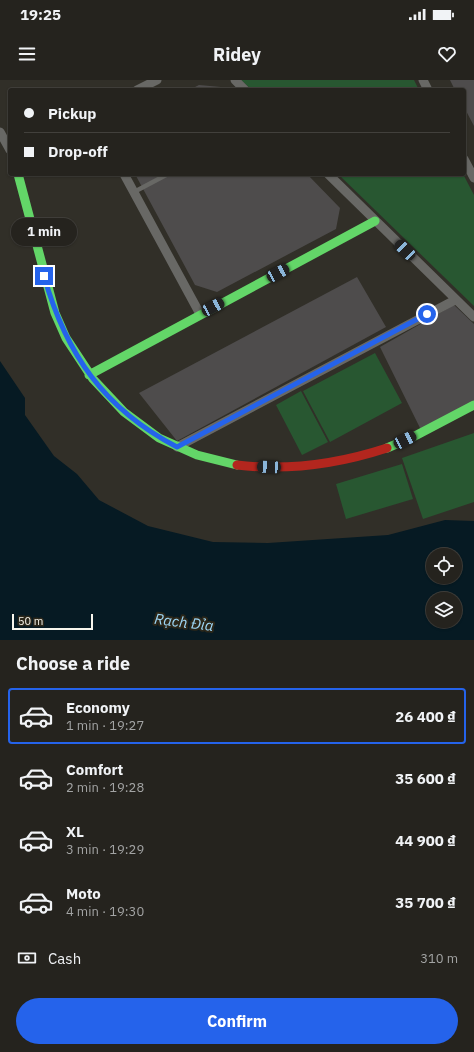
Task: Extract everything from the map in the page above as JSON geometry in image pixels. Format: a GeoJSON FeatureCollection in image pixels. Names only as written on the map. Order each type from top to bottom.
{"type":"FeatureCollection","features":[{"type":"Feature","properties":{"kind":"street"},"geometry":{"type":"LineString","coordinates":[[141,88],[157,80]]}},
{"type":"Feature","properties":{"kind":"street"},"geometry":{"type":"LineString","coordinates":[[235,80],[242,88]]}},
{"type":"Feature","properties":{"kind":"street"},"geometry":{"type":"LineString","coordinates":[[0,132],[8,146]]}},
{"type":"Feature","properties":{"kind":"street"},"geometry":{"type":"LineString","coordinates":[[466,163],[474,178]]}},
{"type":"Feature","properties":{"kind":"street"},"geometry":{"type":"LineString","coordinates":[[19,176],[52,304],[66,337],[89,375],[106,395],[150,434],[177,447],[213,461],[246,466],[280,468],[316,465],[346,460],[377,452],[405,440],[474,405]]}},
{"type":"Feature","properties":{"kind":"street"},"geometry":{"type":"LineString","coordinates":[[125,176],[200,314]]}},
{"type":"Feature","properties":{"kind":"street"},"geometry":{"type":"LineString","coordinates":[[330,176],[474,317]]}},
{"type":"Feature","properties":{"kind":"street"},"geometry":{"type":"LineString","coordinates":[[89,375],[375,221]]}},
{"type":"Feature","properties":{"kind":"street"},"geometry":{"type":"LineString","coordinates":[[177,447],[455,300]]}},
{"type":"Feature","properties":{"kind":"lane"},"geometry":{"type":"LineString","coordinates":[[134,192],[164,176]]}},
{"type":"Feature","properties":{"kind":"green space"},"geometry":{"type":"Polygon","coordinates":[[[241,80],[414,80],[418,88],[250,88],[241,80]]]}},
{"type":"Feature","properties":{"kind":"green space"},"geometry":{"type":"Polygon","coordinates":[[[340,176],[464,176],[474,195],[474,306],[340,176]]]}},
{"type":"Feature","properties":{"kind":"green space"},"geometry":{"type":"Polygon","coordinates":[[[375,353],[402,403],[330,442],[303,391],[375,353]]]}},
{"type":"Feature","properties":{"kind":"green space"},"geometry":{"type":"Polygon","coordinates":[[[301,391],[328,442],[302,455],[276,405],[301,391]]]}},
{"type":"Feature","properties":{"kind":"green space"},"geometry":{"type":"Polygon","coordinates":[[[474,433],[474,502],[423,519],[402,458],[474,433]]]}},
{"type":"Feature","properties":{"kind":"green space"},"geometry":{"type":"Polygon","coordinates":[[[402,464],[413,499],[346,519],[336,484],[402,464]]]}},
{"type":"Feature","properties":{"kind":"water","name":"Rạch Đỉa"},"geometry":{"type":"Polygon","coordinates":[[[0,361],[25,398],[25,415],[54,456],[77,474],[99,500],[148,526],[213,542],[268,543],[388,535],[445,520],[474,521],[474,640],[0,640],[0,361]]]}},
{"type":"Feature","properties":{"kind":"building"},"geometry":{"type":"Polygon","coordinates":[[[450,80],[474,80],[474,126],[466,111],[466,88],[454,88],[450,80]]]}},
{"type":"Feature","properties":{"kind":"building"},"geometry":{"type":"Polygon","coordinates":[[[199,85],[222,88],[193,88],[199,85]]]}},
{"type":"Feature","properties":{"kind":"building"},"geometry":{"type":"Polygon","coordinates":[[[136,176],[309,176],[340,208],[336,229],[217,292],[195,285],[136,176]]]}},
{"type":"Feature","properties":{"kind":"building"},"geometry":{"type":"Polygon","coordinates":[[[357,277],[386,327],[177,441],[139,393],[357,277]]]}},
{"type":"Feature","properties":{"kind":"building"},"geometry":{"type":"Polygon","coordinates":[[[454,305],[474,324],[474,405],[422,432],[380,347],[454,305]]]}},
{"type":"Feature","properties":{"kind":"traffic: fast"},"geometry":{"type":"LineString","coordinates":[[19,176],[55,313],[66,338],[93,379],[124,412],[159,438],[197,455],[237,465]]}},
{"type":"Feature","properties":{"kind":"traffic: fast"},"geometry":{"type":"LineString","coordinates":[[89,375],[375,221]]}},
{"type":"Feature","properties":{"kind":"traffic: fast"},"geometry":{"type":"LineString","coordinates":[[387,448],[413,437],[474,405]]}},
{"type":"Feature","properties":{"kind":"traffic: jam"},"geometry":{"type":"LineString","coordinates":[[237,465],[256,467],[313,465],[369,454],[387,448]]}},
{"type":"Feature","properties":{"kind":"route"},"geometry":{"type":"LineString","coordinates":[[44,276],[52,304],[66,337],[89,375],[106,395],[150,434],[177,447],[427,314]]}}]}
